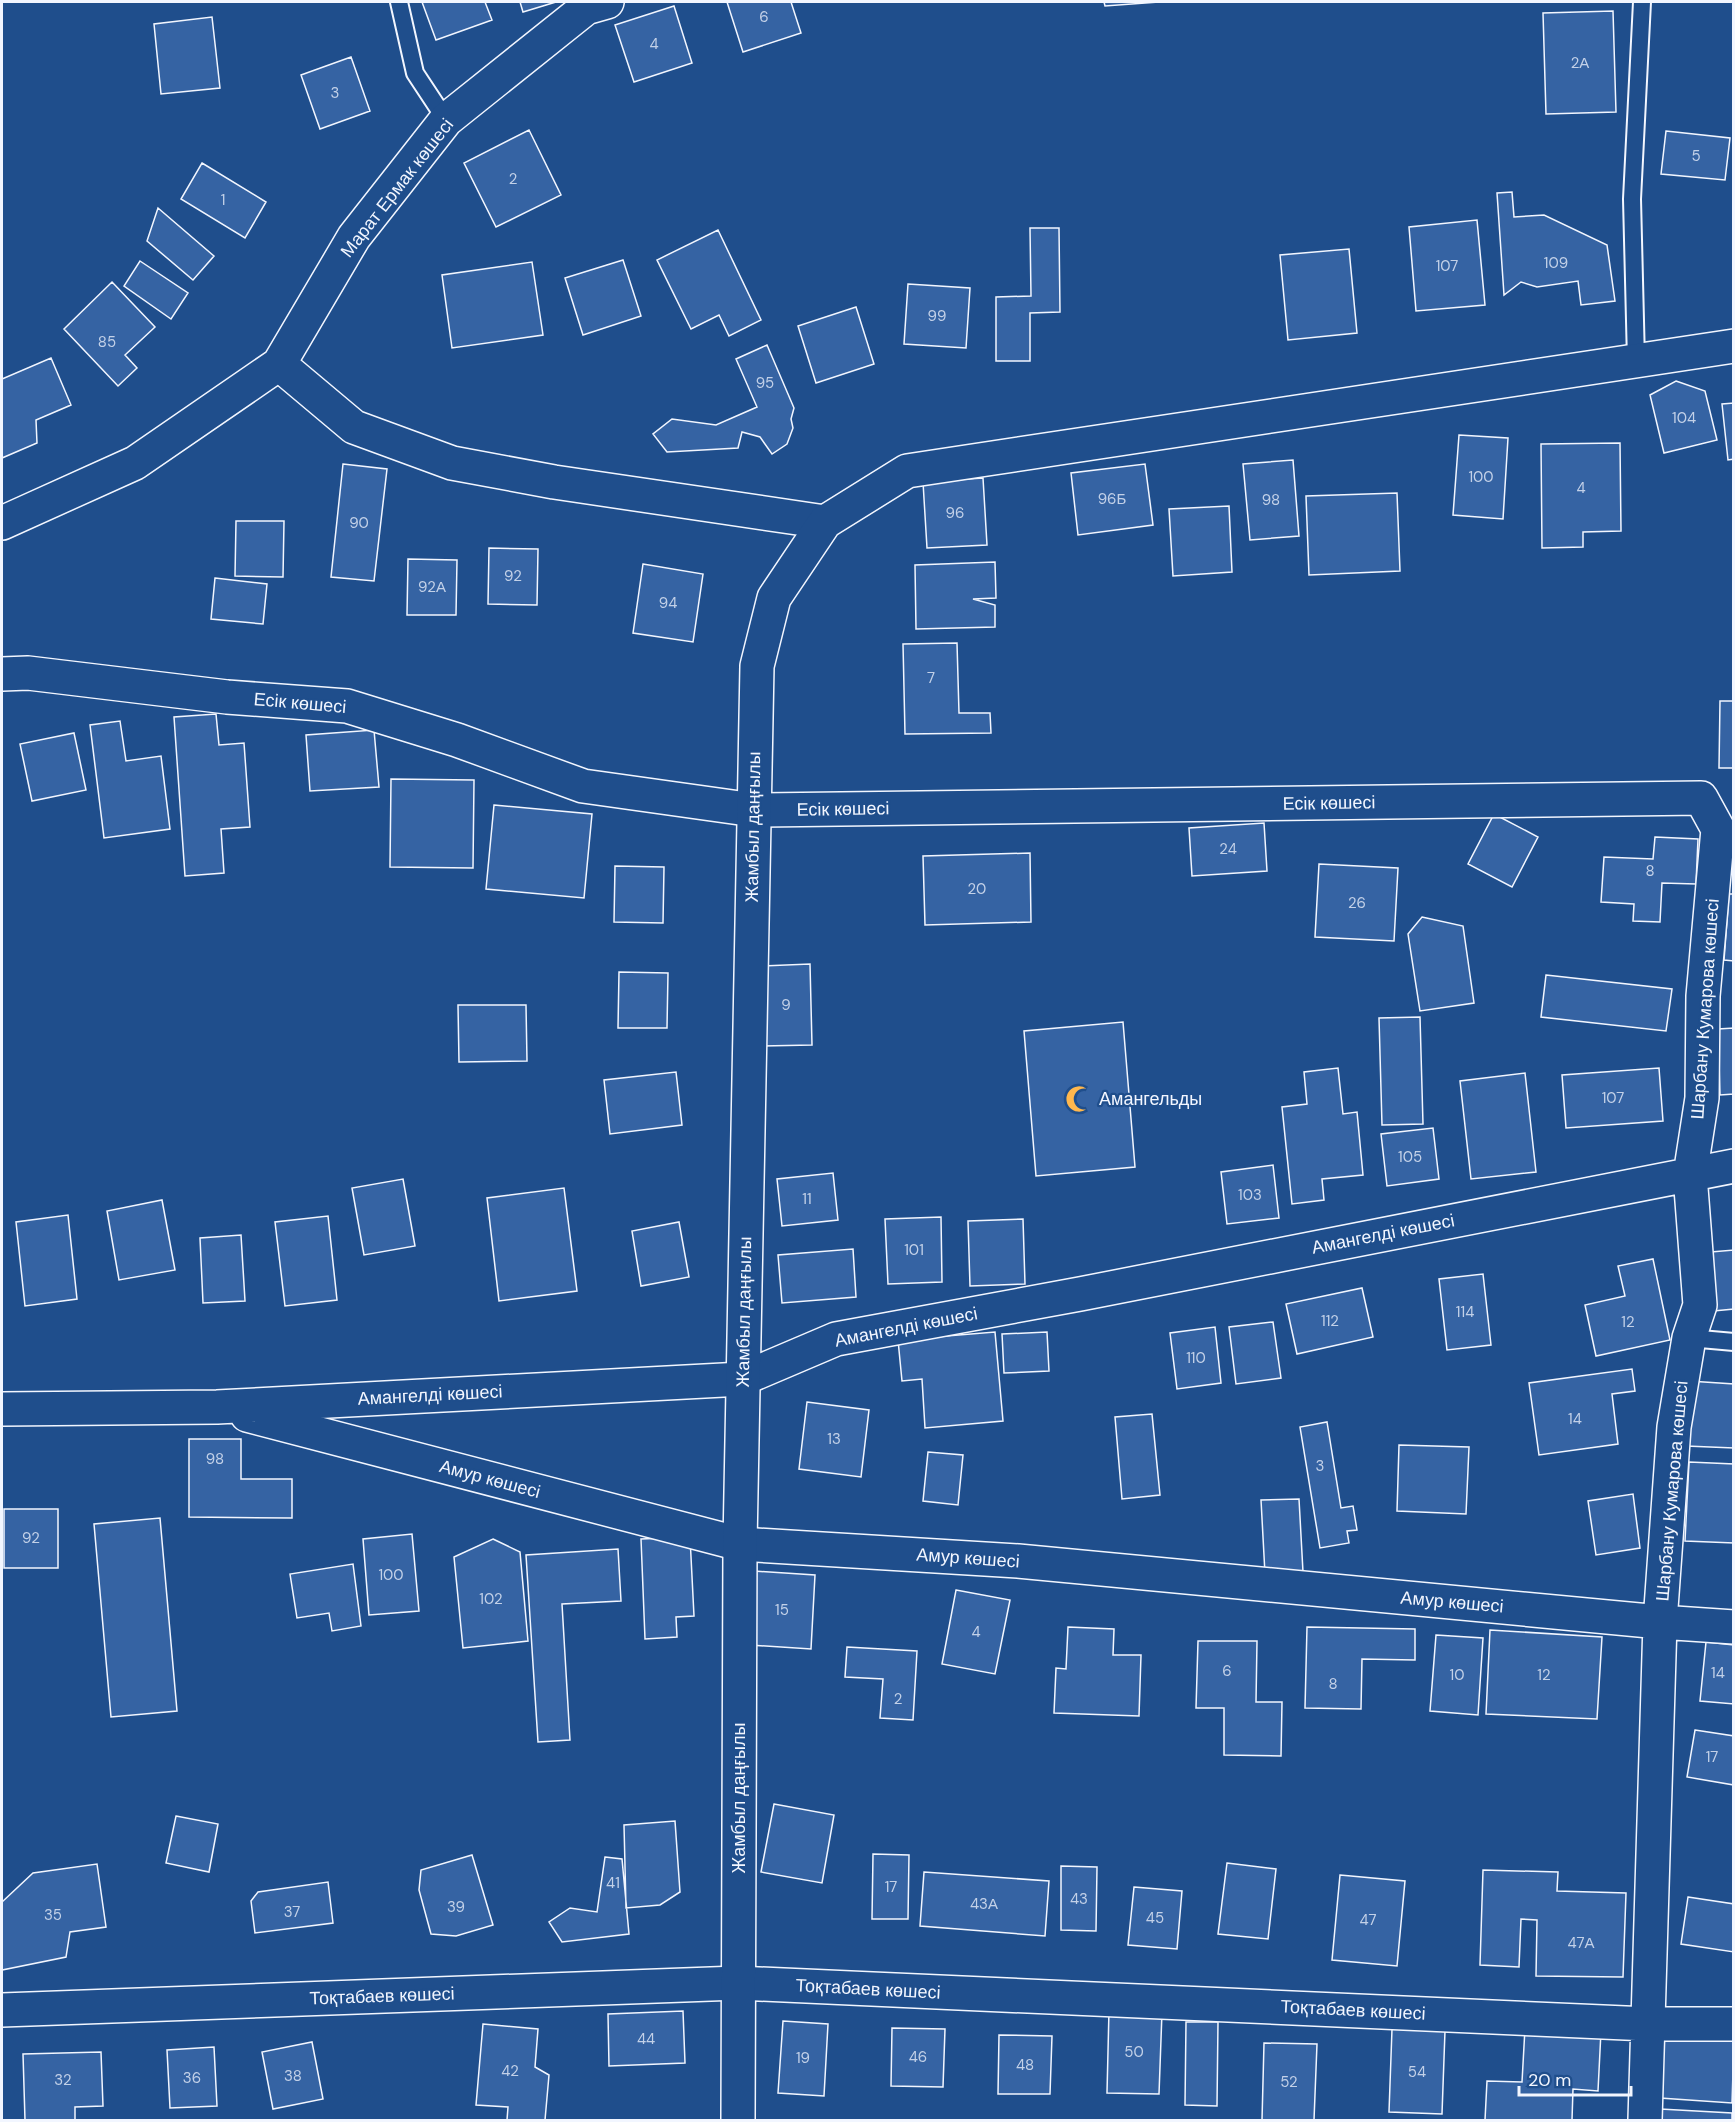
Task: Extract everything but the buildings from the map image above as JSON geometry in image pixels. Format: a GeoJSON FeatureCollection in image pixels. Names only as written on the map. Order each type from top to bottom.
{"type":"FeatureCollection","features":[{"type":"Feature","properties":{"kind":"street","name":"Марат Ермак көшесі"},"geometry":{"type":"LineString","coordinates":[[279,364],[354,237],[446,120],[586,8],[608,2]]}},
{"type":"Feature","properties":{"kind":"street"},"geometry":{"type":"LineString","coordinates":[[2,523],[135,463],[279,364],[354,427],[453,463],[554,482],[825,522],[907,471],[1734,346]]}},
{"type":"Feature","properties":{"kind":"street","name":"Жамбыл даңғылы"},"geometry":{"type":"LineString","coordinates":[[738,2121],[742,1379],[757,666],[774,598],[825,522]]}},
{"type":"Feature","properties":{"kind":"street","name":"Есік көшесі"},"geometry":{"type":"LineString","coordinates":[[2,674],[28,673],[226,697],[347,706],[457,740],[583,786],[754,810],[1701,798]]}},
{"type":"Feature","properties":{"kind":"street","name":"Шарбану Кумарова көшесі"},"geometry":{"type":"LineString","coordinates":[[1645,2121],[1660,1622],[1674,1427],[1689,1338],[1700,1305],[1689,1174],[1702,1098],[1703,996],[1718,829],[1701,798]]}},
{"type":"Feature","properties":{"kind":"street","name":"Амангелді көшесі"},"geometry":{"type":"LineString","coordinates":[[2,1409],[217,1407],[742,1379],[836,1338],[1080,1294],[1734,1166]]}},
{"type":"Feature","properties":{"kind":"street","name":"Амур көшесі"},"geometry":{"type":"LineString","coordinates":[[217,1407],[740,1544],[1018,1561],[1660,1622],[1734,1627]]}},
{"type":"Feature","properties":{"kind":"street","name":"Тоқтабаев көшесі"},"geometry":{"type":"LineString","coordinates":[[2,2010],[738,1983],[1648,2024],[1734,2024]]}},
{"type":"Feature","properties":{"kind":"lane"},"geometry":{"type":"LineString","coordinates":[[399,2],[415,73],[446,120]]}},
{"type":"Feature","properties":{"kind":"lane"},"geometry":{"type":"LineString","coordinates":[[1635,361],[1632,199],[1642,2]]}},
{"type":"Feature","properties":{"kind":"lane"},"geometry":{"type":"LineString","coordinates":[[1689,1338],[1734,1342]]}},
{"type":"Feature","properties":{"kind":"place","name":"Амангельды"},"geometry":{"type":"Point","coordinates":[1079,1099]}}]}
